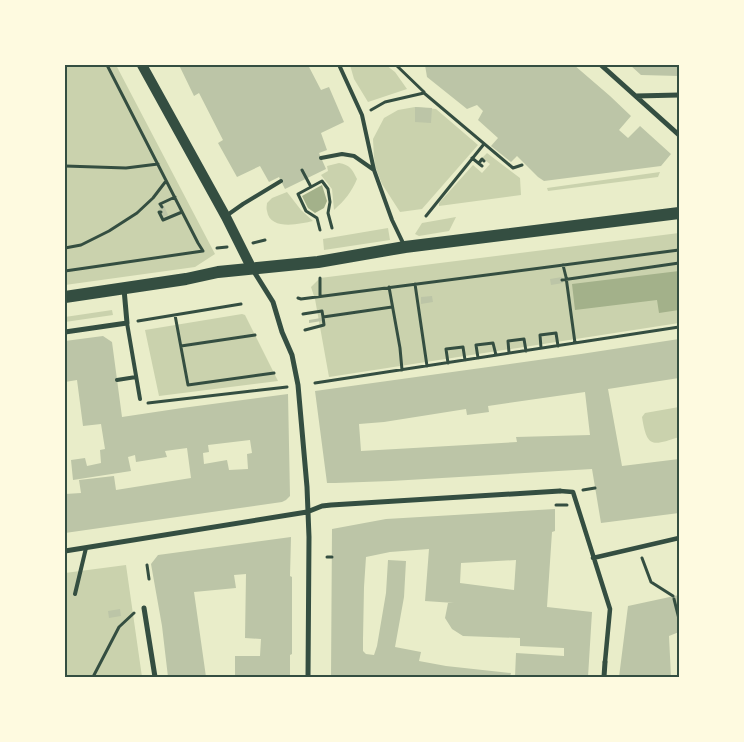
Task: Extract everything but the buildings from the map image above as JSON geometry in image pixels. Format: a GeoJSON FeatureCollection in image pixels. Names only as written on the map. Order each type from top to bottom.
{"type":"FeatureCollection","features":[{"type":"Feature","properties":{"kind":"main road"},"geometry":{"type":"LineString","coordinates":[[142,65],[226,216],[252,269]]}},
{"type":"Feature","properties":{"kind":"main road"},"geometry":{"type":"LineString","coordinates":[[65,297],[186,280],[218,272],[318,262],[405,247],[679,213]]}},
{"type":"Feature","properties":{"kind":"street"},"geometry":{"type":"LineString","coordinates":[[601,65],[679,135]]}},
{"type":"Feature","properties":{"kind":"street"},"geometry":{"type":"LineString","coordinates":[[636,96],[679,95]]}},
{"type":"Feature","properties":{"kind":"street"},"geometry":{"type":"LineString","coordinates":[[252,269],[273,302],[282,332],[292,355],[298,386],[307,487],[309,537],[308,677]]}},
{"type":"Feature","properties":{"kind":"street"},"geometry":{"type":"LineString","coordinates":[[65,332],[127,323],[124,288]]}},
{"type":"Feature","properties":{"kind":"street"},"geometry":{"type":"LineString","coordinates":[[65,551],[307,512],[322,506],[560,491],[573,492],[610,609],[604,677]]}},
{"type":"Feature","properties":{"kind":"street"},"geometry":{"type":"LineString","coordinates":[[593,558],[679,538]]}},
{"type":"Feature","properties":{"kind":"street"},"geometry":{"type":"LineString","coordinates":[[144,608],[155,677]]}},
{"type":"Feature","properties":{"kind":"lane"},"geometry":{"type":"LineString","coordinates":[[340,65],[362,114],[374,170],[392,220],[405,247]]}},
{"type":"Feature","properties":{"kind":"lane"},"geometry":{"type":"LineString","coordinates":[[321,158],[342,154],[354,156],[374,170]]}},
{"type":"Feature","properties":{"kind":"lane"},"geometry":{"type":"LineString","coordinates":[[226,216],[281,181]]}},
{"type":"Feature","properties":{"kind":"lane"},"geometry":{"type":"LineString","coordinates":[[127,323],[140,400]]}},
{"type":"Feature","properties":{"kind":"lane"},"geometry":{"type":"LineString","coordinates":[[117,380],[136,377]]}},
{"type":"Feature","properties":{"kind":"lane"},"geometry":{"type":"LineString","coordinates":[[75,594],[86,548]]}},
{"type":"Feature","properties":{"kind":"path"},"geometry":{"type":"LineString","coordinates":[[65,265],[66,270],[202,251],[106,65]]}},
{"type":"Feature","properties":{"kind":"path"},"geometry":{"type":"LineString","coordinates":[[396,65],[424,93],[512,168],[522,165]]}},
{"type":"Feature","properties":{"kind":"path"},"geometry":{"type":"LineString","coordinates":[[362,114],[385,102],[424,93]]}},
{"type":"Feature","properties":{"kind":"path"},"geometry":{"type":"LineString","coordinates":[[426,216],[484,144]]}},
{"type":"Feature","properties":{"kind":"path"},"geometry":{"type":"LineString","coordinates":[[472,158],[480,164],[482,159],[484,161]]}},
{"type":"Feature","properties":{"kind":"path"},"geometry":{"type":"LineString","coordinates":[[65,166],[126,168],[158,164]]}},
{"type":"Feature","properties":{"kind":"path"},"geometry":{"type":"LineString","coordinates":[[302,170],[311,186]]}},
{"type":"Feature","properties":{"kind":"path"},"geometry":{"type":"LineString","coordinates":[[65,248],[81,245],[102,235],[137,213],[153,198],[166,180]]}},
{"type":"Feature","properties":{"kind":"path"},"geometry":{"type":"LineString","coordinates":[[320,230],[317,218],[306,211],[298,194],[322,181],[328,188],[330,202],[328,213],[332,228]]}},
{"type":"Feature","properties":{"kind":"path"},"geometry":{"type":"LineString","coordinates":[[162,207],[160,204],[175,197]]}},
{"type":"Feature","properties":{"kind":"path"},"geometry":{"type":"LineString","coordinates":[[161,212],[159,212],[164,220],[167,217],[182,212]]}},
{"type":"Feature","properties":{"kind":"path"},"geometry":{"type":"LineString","coordinates":[[298,298],[679,250]]}},
{"type":"Feature","properties":{"kind":"path"},"geometry":{"type":"LineString","coordinates":[[564,280],[679,264]]}},
{"type":"Feature","properties":{"kind":"path"},"geometry":{"type":"LineString","coordinates":[[563,265],[575,343]]}},
{"type":"Feature","properties":{"kind":"path"},"geometry":{"type":"LineString","coordinates":[[320,278],[320,296]]}},
{"type":"Feature","properties":{"kind":"path"},"geometry":{"type":"LineString","coordinates":[[415,284],[419,300],[427,366]]}},
{"type":"Feature","properties":{"kind":"path"},"geometry":{"type":"LineString","coordinates":[[389,287],[402,370]]}},
{"type":"Feature","properties":{"kind":"path"},"geometry":{"type":"LineString","coordinates":[[127,323],[241,304]]}},
{"type":"Feature","properties":{"kind":"path"},"geometry":{"type":"LineString","coordinates":[[323,317],[392,307]]}},
{"type":"Feature","properties":{"kind":"path"},"geometry":{"type":"LineString","coordinates":[[303,314],[322,311],[323,317],[324,325],[305,330]]}},
{"type":"Feature","properties":{"kind":"path"},"geometry":{"type":"LineString","coordinates":[[175,315],[188,385],[274,373]]}},
{"type":"Feature","properties":{"kind":"path"},"geometry":{"type":"LineString","coordinates":[[315,383],[679,327]]}},
{"type":"Feature","properties":{"kind":"path"},"geometry":{"type":"LineString","coordinates":[[541,348],[540,335],[556,333],[558,346]]}},
{"type":"Feature","properties":{"kind":"path"},"geometry":{"type":"LineString","coordinates":[[181,346],[255,335]]}},
{"type":"Feature","properties":{"kind":"path"},"geometry":{"type":"LineString","coordinates":[[510,353],[508,340],[524,339],[526,351]]}},
{"type":"Feature","properties":{"kind":"path"},"geometry":{"type":"LineString","coordinates":[[478,358],[476,345],[493,343],[496,355]]}},
{"type":"Feature","properties":{"kind":"path"},"geometry":{"type":"LineString","coordinates":[[448,363],[446,349],[463,347],[465,360]]}},
{"type":"Feature","properties":{"kind":"path"},"geometry":{"type":"LineString","coordinates":[[156,402],[287,387]]}},
{"type":"Feature","properties":{"kind":"path"},"geometry":{"type":"LineString","coordinates":[[638,548],[651,582],[673,598],[679,619]]}},
{"type":"Feature","properties":{"kind":"path"},"geometry":{"type":"LineString","coordinates":[[147,565],[150,580]]}},
{"type":"Feature","properties":{"kind":"path"},"geometry":{"type":"LineString","coordinates":[[93,677],[119,627],[144,608]]}},
{"type":"Feature","properties":{"kind":"shaded area"},"geometry":{"type":"Polygon","coordinates":[[[65,65],[116,65],[215,254],[195,267],[65,285],[65,65]]]}},
{"type":"Feature","properties":{"kind":"shaded area"},"geometry":{"type":"Polygon","coordinates":[[[350,65],[374,67],[375,65],[386,65],[395,72],[407,89],[368,102],[354,79],[350,65]]]}},
{"type":"Feature","properties":{"kind":"shaded area"},"geometry":{"type":"Polygon","coordinates":[[[415,107],[436,109],[478,145],[422,209],[400,212],[382,184],[376,169],[373,139],[384,118],[398,110],[415,107]]]}},
{"type":"Feature","properties":{"kind":"shaded area"},"geometry":{"type":"Polygon","coordinates":[[[487,153],[520,178],[521,195],[439,206],[439,203],[473,165],[482,173],[490,164],[482,158],[487,153]]]}},
{"type":"Feature","properties":{"kind":"shaded area"},"geometry":{"type":"Polygon","coordinates":[[[339,163],[350,168],[357,179],[347,196],[334,210],[332,189],[321,175],[328,171],[327,166],[339,163]]]}},
{"type":"Feature","properties":{"kind":"shaded area"},"geometry":{"type":"Polygon","coordinates":[[[660,172],[658,177],[548,191],[547,188],[660,172]]]}},
{"type":"Feature","properties":{"kind":"shaded area"},"geometry":{"type":"Polygon","coordinates":[[[322,185],[327,201],[324,208],[315,213],[308,208],[302,196],[322,185]]]}},
{"type":"Feature","properties":{"kind":"shaded area"},"geometry":{"type":"Polygon","coordinates":[[[287,192],[301,210],[313,221],[286,225],[279,224],[269,217],[267,203],[272,198],[287,192]]]}},
{"type":"Feature","properties":{"kind":"shaded area"},"geometry":{"type":"Polygon","coordinates":[[[456,217],[449,231],[419,236],[415,234],[422,223],[456,217]]]}},
{"type":"Feature","properties":{"kind":"shaded area"},"geometry":{"type":"Polygon","coordinates":[[[388,228],[390,240],[324,250],[323,239],[388,228]]]}},
{"type":"Feature","properties":{"kind":"shaded area"},"geometry":{"type":"Polygon","coordinates":[[[679,233],[679,323],[329,377],[315,299],[311,287],[320,278],[679,233]]]}},
{"type":"Feature","properties":{"kind":"shaded area"},"geometry":{"type":"Polygon","coordinates":[[[679,271],[679,310],[659,313],[657,300],[575,310],[572,284],[679,271]]]}},
{"type":"Feature","properties":{"kind":"shaded area"},"geometry":{"type":"Polygon","coordinates":[[[112,310],[113,315],[65,322],[65,317],[112,310]]]}},
{"type":"Feature","properties":{"kind":"shaded area"},"geometry":{"type":"Polygon","coordinates":[[[245,315],[278,381],[159,396],[145,330],[245,315]]]}},
{"type":"Feature","properties":{"kind":"shaded area"},"geometry":{"type":"Polygon","coordinates":[[[679,407],[679,437],[663,442],[652,442],[646,434],[644,427],[642,417],[645,413],[679,407]]]}},
{"type":"Feature","properties":{"kind":"shaded area"},"geometry":{"type":"Polygon","coordinates":[[[126,565],[142,677],[65,677],[65,573],[126,565]]]}}]}
